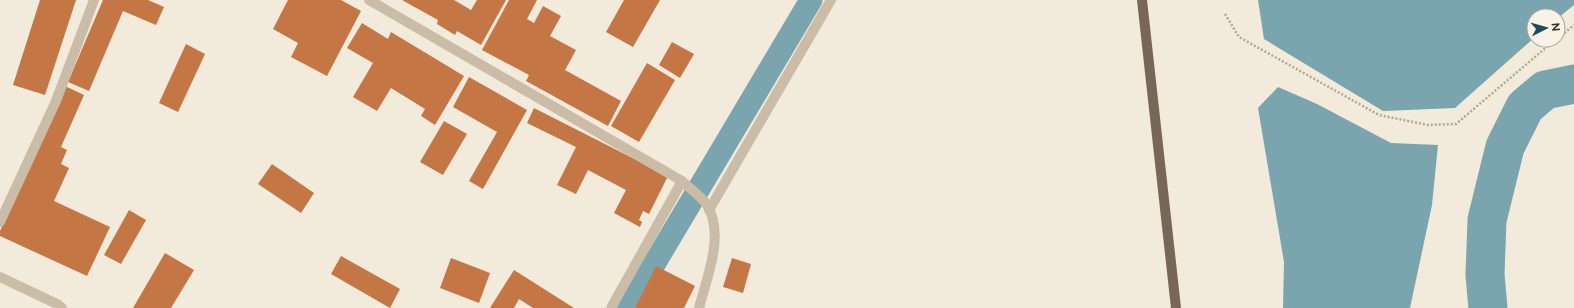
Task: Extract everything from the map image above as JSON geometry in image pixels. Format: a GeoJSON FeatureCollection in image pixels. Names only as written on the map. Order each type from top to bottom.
{"type":"FeatureCollection","features":[{"type":"Feature","properties":{"kind":"main road"},"geometry":{"type":"LineString","coordinates":[[1142,0],[1176,308]]}},
{"type":"Feature","properties":{"kind":"street"},"geometry":{"type":"LineString","coordinates":[[0,222],[56,101],[94,0]]}},
{"type":"Feature","properties":{"kind":"street"},"geometry":{"type":"LineString","coordinates":[[369,0],[682,181],[707,207],[713,219],[715,242],[699,308]]}},
{"type":"Feature","properties":{"kind":"street"},"geometry":{"type":"LineString","coordinates":[[707,207],[831,0]]}},
{"type":"Feature","properties":{"kind":"street"},"geometry":{"type":"LineString","coordinates":[[611,308],[682,181]]}},
{"type":"Feature","properties":{"kind":"street"},"geometry":{"type":"LineString","coordinates":[[0,277],[57,304],[62,308]]}},
{"type":"Feature","properties":{"kind":"path"},"geometry":{"type":"LineString","coordinates":[[1225,14],[1239,37],[1379,115],[1428,125],[1456,124],[1546,48]]}},
{"type":"Feature","properties":{"kind":"path"},"geometry":{"type":"LineString","coordinates":[[1566,32],[1574,25]]}},
{"type":"Feature","properties":{"kind":"water"},"geometry":{"type":"Polygon","coordinates":[[[1258,0],[1574,0],[1574,5],[1566,12],[1566,8],[1526,8],[1526,45],[1455,108],[1383,111],[1264,39],[1258,0]]]}},
{"type":"Feature","properties":{"kind":"water"},"geometry":{"type":"Polygon","coordinates":[[[1278,87],[1317,104],[1391,143],[1438,145],[1432,205],[1410,308],[1283,308],[1284,262],[1258,108],[1278,87]]]}},
{"type":"Feature","properties":{"kind":"building"},"geometry":{"type":"Polygon","coordinates":[[[40,0],[76,0],[45,95],[13,85],[40,0]]]}},
{"type":"Feature","properties":{"kind":"building"},"geometry":{"type":"Polygon","coordinates":[[[103,0],[148,0],[164,7],[156,25],[123,11],[89,91],[68,82],[103,0]]]}},
{"type":"Feature","properties":{"kind":"building"},"geometry":{"type":"Polygon","coordinates":[[[288,0],[341,0],[361,11],[327,76],[291,57],[298,43],[273,29],[288,0]]]}},
{"type":"Feature","properties":{"kind":"building"},"geometry":{"type":"Polygon","coordinates":[[[402,0],[454,0],[471,10],[477,0],[506,0],[481,45],[457,31],[455,35],[437,24],[438,20],[402,0]]]}},
{"type":"Feature","properties":{"kind":"building"},"geometry":{"type":"Polygon","coordinates":[[[509,0],[537,0],[527,19],[534,23],[543,6],[561,16],[550,36],[576,50],[565,70],[621,101],[608,126],[526,81],[529,75],[482,50],[509,0]]]}},
{"type":"Feature","properties":{"kind":"building"},"geometry":{"type":"Polygon","coordinates":[[[624,0],[660,0],[633,47],[606,32],[624,0]]]}},
{"type":"Feature","properties":{"kind":"building"},"geometry":{"type":"Polygon","coordinates":[[[362,23],[388,39],[391,32],[464,76],[435,125],[421,116],[425,109],[391,88],[377,111],[353,97],[373,63],[347,48],[362,23]]]}},
{"type":"Feature","properties":{"kind":"building"},"geometry":{"type":"Polygon","coordinates":[[[672,42],[694,54],[680,78],[659,65],[672,42]]]}},
{"type":"Feature","properties":{"kind":"building"},"geometry":{"type":"Polygon","coordinates":[[[186,44],[205,54],[178,112],[159,103],[186,44]]]}},
{"type":"Feature","properties":{"kind":"building"},"geometry":{"type":"Polygon","coordinates":[[[647,63],[675,80],[639,142],[611,126],[647,63]]]}},
{"type":"Feature","properties":{"kind":"building"},"geometry":{"type":"Polygon","coordinates":[[[469,77],[527,110],[483,189],[469,181],[497,132],[453,107],[469,77]]]}},
{"type":"Feature","properties":{"kind":"building"},"geometry":{"type":"Polygon","coordinates":[[[65,86],[84,95],[61,147],[67,150],[61,164],[69,168],[54,201],[110,227],[87,276],[0,236],[0,231],[65,86]]]}},
{"type":"Feature","properties":{"kind":"building"},"geometry":{"type":"Polygon","coordinates":[[[534,108],[668,176],[649,214],[643,211],[639,220],[642,222],[640,227],[614,213],[626,190],[588,170],[576,194],[557,185],[576,147],[527,123],[534,108]]]}},
{"type":"Feature","properties":{"kind":"building"},"geometry":{"type":"Polygon","coordinates":[[[444,121],[467,134],[443,175],[420,162],[444,121]]]}},
{"type":"Feature","properties":{"kind":"building"},"geometry":{"type":"Polygon","coordinates":[[[272,164],[314,193],[301,213],[258,184],[272,164]]]}},
{"type":"Feature","properties":{"kind":"building"},"geometry":{"type":"Polygon","coordinates":[[[129,210],[146,220],[121,264],[104,255],[129,210]]]}},
{"type":"Feature","properties":{"kind":"building"},"geometry":{"type":"Polygon","coordinates":[[[165,253],[194,270],[171,308],[133,308],[165,253]]]}},
{"type":"Feature","properties":{"kind":"building"},"geometry":{"type":"Polygon","coordinates":[[[341,256],[400,289],[390,308],[331,274],[341,256]]]}},
{"type":"Feature","properties":{"kind":"building"},"geometry":{"type":"Polygon","coordinates":[[[451,258],[490,273],[479,303],[440,288],[451,258]]]}},
{"type":"Feature","properties":{"kind":"building"},"geometry":{"type":"Polygon","coordinates":[[[732,258],[751,264],[743,293],[723,287],[732,258]]]}},
{"type":"Feature","properties":{"kind":"building"},"geometry":{"type":"Polygon","coordinates":[[[656,266],[695,286],[684,308],[635,308],[656,266]]]}},
{"type":"Feature","properties":{"kind":"building"},"geometry":{"type":"Polygon","coordinates":[[[514,270],[574,308],[533,308],[519,299],[514,308],[490,308],[514,270]]]}},
{"type":"Feature","properties":{"kind":"waterway"},"geometry":{"type":"LineString","coordinates":[[628,308],[811,0]]}},
{"type":"Feature","properties":{"kind":"waterway"},"geometry":{"type":"LineString","coordinates":[[1488,308],[1485,275],[1487,220],[1505,147],[1525,107],[1545,90],[1574,84]]}}]}
